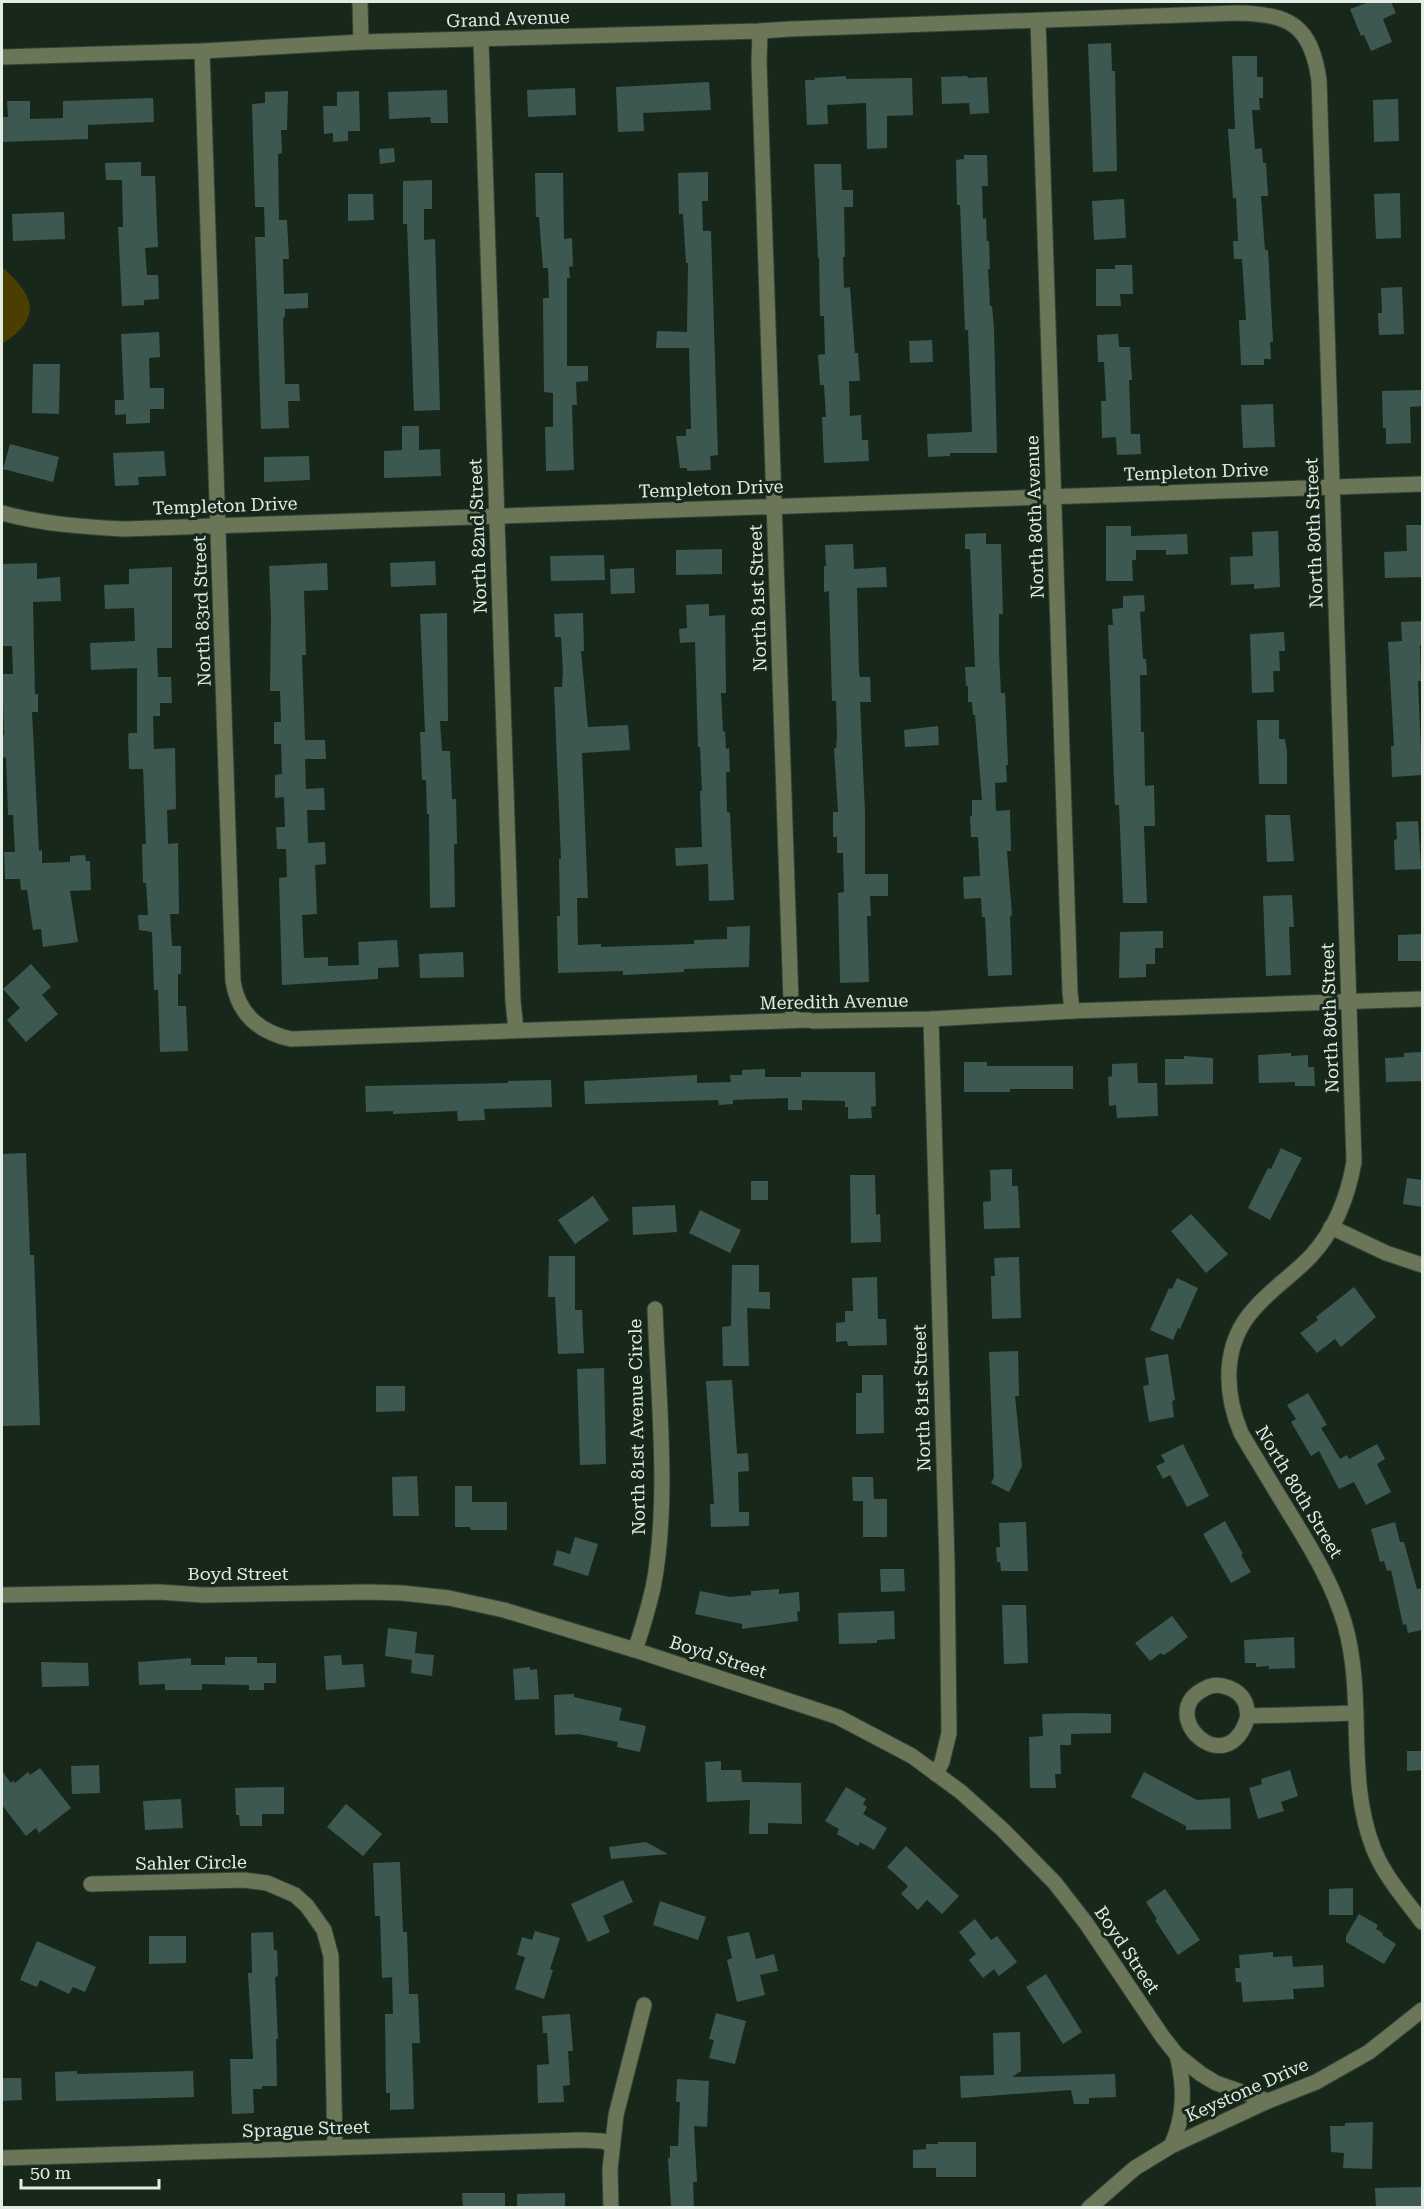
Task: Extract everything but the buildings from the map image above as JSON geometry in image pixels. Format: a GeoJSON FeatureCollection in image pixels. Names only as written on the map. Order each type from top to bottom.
{"type":"FeatureCollection","features":[{"type":"Feature","properties":{"kind":"street"},"geometry":{"type":"LineString","coordinates":[[360,2],[361,42]]}},
{"type":"Feature","properties":{"kind":"street","name":"Grand Avenue"},"geometry":{"type":"LineString","coordinates":[[2,57],[202,51],[361,42],[1262,14],[1284,19],[1299,30]]}},
{"type":"Feature","properties":{"kind":"street","name":"North 80th Avenue"},"geometry":{"type":"LineString","coordinates":[[1038,21],[1069,980],[1072,1011]]}},
{"type":"Feature","properties":{"kind":"street","name":"North 80th Street"},"geometry":{"type":"LineString","coordinates":[[1299,30],[1313,51],[1319,80],[1354,1162],[1347,1196],[1331,1227],[1310,1256],[1252,1310],[1239,1329],[1228,1370],[1228,1386],[1232,1411],[1241,1433],[1319,1563],[1336,1599],[1351,1654],[1359,1796],[1365,1823],[1383,1867],[1422,1922]]}},
{"type":"Feature","properties":{"kind":"street","name":"North 81st Street"},"geometry":{"type":"LineString","coordinates":[[760,31],[759,62],[791,989],[794,1020]]}},
{"type":"Feature","properties":{"kind":"street","name":"North 82nd Street"},"geometry":{"type":"LineString","coordinates":[[481,40],[512,977],[516,1030]]}},
{"type":"Feature","properties":{"kind":"street","name":"North 83rd Street"},"geometry":{"type":"LineString","coordinates":[[202,51],[233,981],[241,1008],[251,1021]]}},
{"type":"Feature","properties":{"kind":"street","name":"Templeton Drive"},"geometry":{"type":"LineString","coordinates":[[2,513],[31,521],[125,529],[1422,484]]}},
{"type":"Feature","properties":{"kind":"street","name":"Meredith Avenue"},"geometry":{"type":"LineString","coordinates":[[251,1021],[275,1035],[291,1039],[766,1023],[794,1020],[931,1019],[1072,1011],[1422,999]]}},
{"type":"Feature","properties":{"kind":"street","name":"North 81st Street"},"geometry":{"type":"LineString","coordinates":[[931,1019],[947,1563],[949,1722],[949,1733],[942,1762],[936,1774]]}},
{"type":"Feature","properties":{"kind":"street"},"geometry":{"type":"LineString","coordinates":[[1331,1227],[1386,1253],[1422,1265]]}},
{"type":"Feature","properties":{"kind":"street","name":"North 81st Avenue Circle"},"geometry":{"type":"LineString","coordinates":[[636,1650],[653,1588],[659,1530],[661,1470],[655,1308]]}},
{"type":"Feature","properties":{"kind":"street","name":"Boyd Street"},"geometry":{"type":"LineString","coordinates":[[2,1595],[159,1592],[202,1595],[402,1593],[449,1598],[504,1610],[636,1650],[838,1717],[890,1743],[936,1774],[961,1792],[1003,1830],[1055,1883],[1086,1923],[1177,2055],[1216,2083],[1268,2101]]}},
{"type":"Feature","properties":{"kind":"street"},"geometry":{"type":"LineString","coordinates":[[1222,1685],[1235,1690],[1245,1701],[1248,1716],[1244,1730],[1234,1741],[1221,1746],[1206,1743],[1194,1735],[1188,1722],[1188,1707],[1195,1695],[1207,1686],[1222,1685]]}},
{"type":"Feature","properties":{"kind":"street"},"geometry":{"type":"LineString","coordinates":[[1248,1716],[1356,1713]]}},
{"type":"Feature","properties":{"kind":"street","name":"Sahler Circle"},"geometry":{"type":"LineString","coordinates":[[91,1884],[244,1880],[267,1883],[295,1895],[308,1906],[324,1930],[330,1950],[335,2148]]}},
{"type":"Feature","properties":{"kind":"street"},"geometry":{"type":"LineString","coordinates":[[611,2208],[610,2169],[616,2115],[644,2005]]}},
{"type":"Feature","properties":{"kind":"street","name":"Keystone Drive"},"geometry":{"type":"LineString","coordinates":[[1089,2208],[1136,2168],[1171,2146],[1268,2101],[1316,2082],[1369,2052],[1422,2010]]}},
{"type":"Feature","properties":{"kind":"street"},"geometry":{"type":"LineString","coordinates":[[1171,2146],[1179,2129],[1184,2090],[1177,2055]]}},
{"type":"Feature","properties":{"kind":"street","name":"Sprague Street"},"geometry":{"type":"LineString","coordinates":[[2,2158],[581,2140],[612,2144]]}},
{"type":"Feature","properties":{"kind":"shaded area"},"geometry":{"type":"Polygon","coordinates":[[[2,267],[22,288],[30,307],[29,316],[24,325],[2,344],[2,267]]]}}]}
